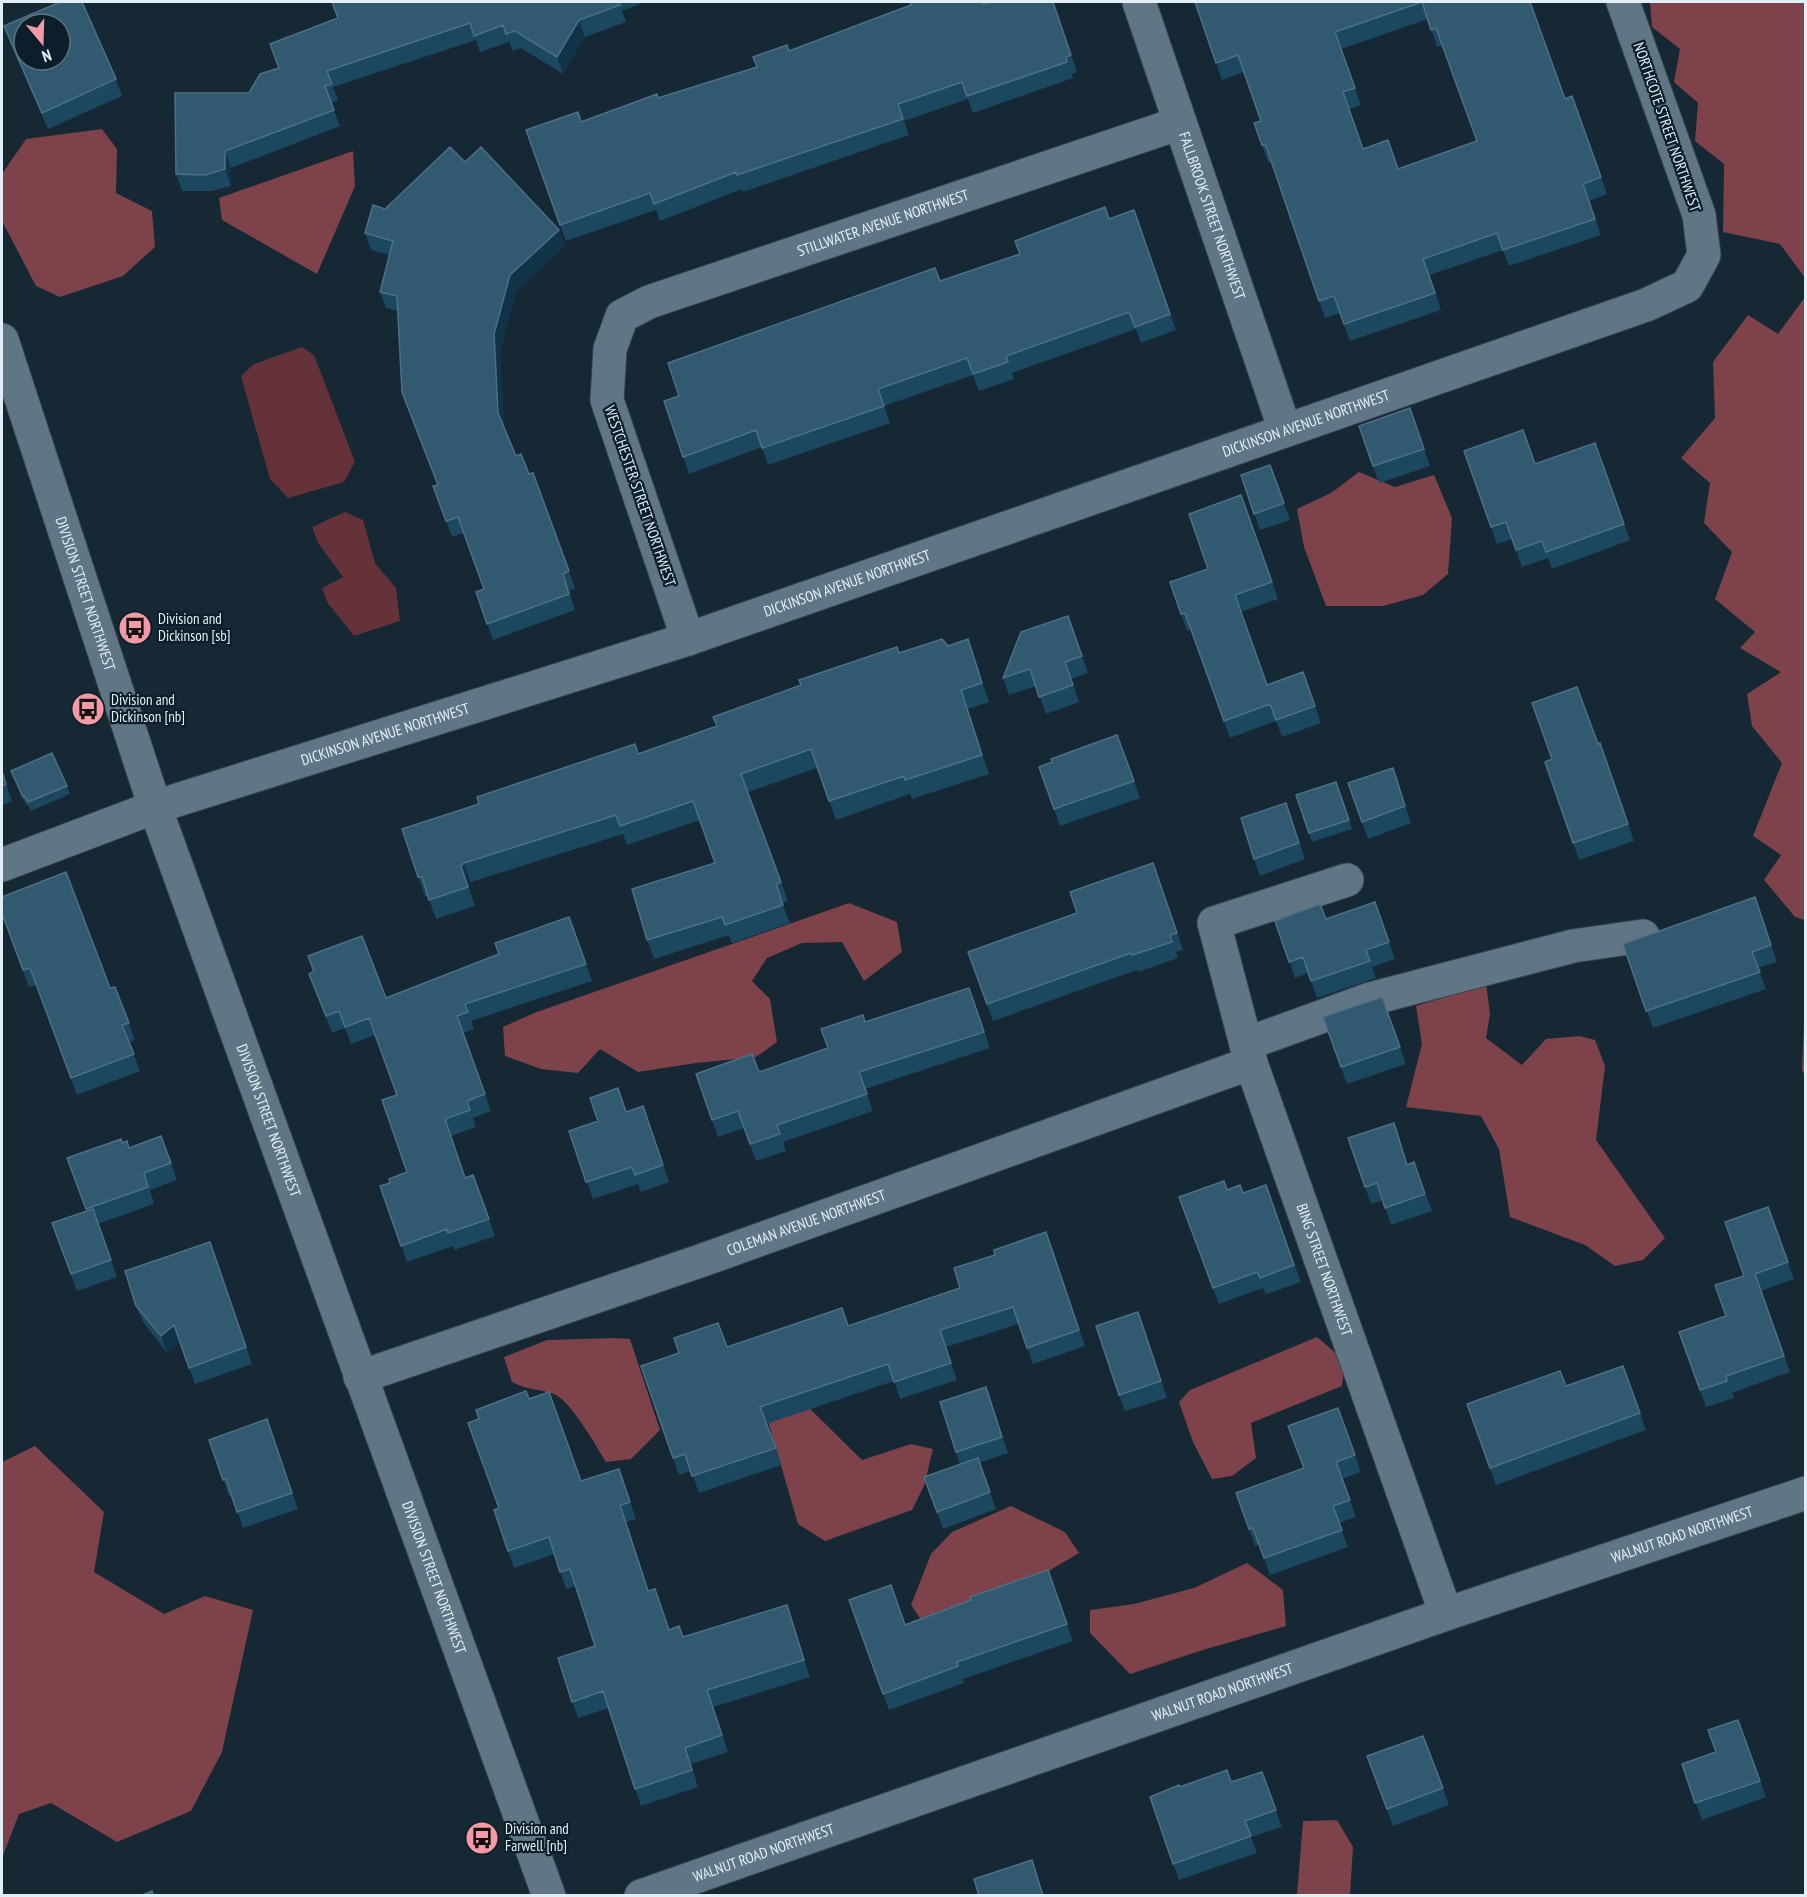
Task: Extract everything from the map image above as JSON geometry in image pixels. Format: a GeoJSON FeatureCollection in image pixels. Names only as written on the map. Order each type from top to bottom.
{"type":"FeatureCollection","features":[{"type":"Feature","properties":{"kind":"street","name":"FALLBROOK STREET NORTHWEST"},"geometry":{"type":"LineString","coordinates":[[1139,2],[1285,430]]}},
{"type":"Feature","properties":{"kind":"street","name":"NORTHCOTE STREET NORTHWEST"},"geometry":{"type":"LineString","coordinates":[[1623,2],[1699,215],[1704,255],[1687,286]]}},
{"type":"Feature","properties":{"kind":"street","name":"STILLWATER AVENUE NORTHWEST"},"geometry":{"type":"LineString","coordinates":[[610,349],[622,316],[649,302],[1180,123]]}},
{"type":"Feature","properties":{"kind":"street","name":"DICKINSON AVENUE NORTHWEST"},"geometry":{"type":"LineString","coordinates":[[2,865],[155,807],[688,639],[1646,305],[1687,286]]}},
{"type":"Feature","properties":{"kind":"street","name":"DIVISION STREET NORTHWEST"},"geometry":{"type":"LineString","coordinates":[[2,340],[155,807],[549,1896]]}},
{"type":"Feature","properties":{"kind":"street","name":"WESTCHESTER STREET NORTHWEST"},"geometry":{"type":"LineString","coordinates":[[610,349],[607,400],[688,639]]}},
{"type":"Feature","properties":{"kind":"street","name":"BING STREET NORTHWEST"},"geometry":{"type":"LineString","coordinates":[[1347,880],[1214,923],[1248,1053],[1446,1614]]}},
{"type":"Feature","properties":{"kind":"street","name":"COLEMAN AVENUE NORTHWEST"},"geometry":{"type":"LineString","coordinates":[[360,1377],[700,1261],[1248,1053],[1370,999],[1573,945],[1643,936]]}},
{"type":"Feature","properties":{"kind":"street","name":"WALNUT ROAD NORTHWEST"},"geometry":{"type":"LineString","coordinates":[[641,1896],[1446,1614],[1806,1493]]}},
{"type":"Feature","properties":{"kind":"shaded area"},"geometry":{"type":"Polygon","coordinates":[[[1650,2],[1805,2],[1805,278],[1780,244],[1723,232],[1724,164],[1695,141],[1698,103],[1674,82],[1680,49],[1652,27],[1650,2]]]}},
{"type":"Feature","properties":{"kind":"shaded area"},"geometry":{"type":"Polygon","coordinates":[[[102,129],[117,149],[116,193],[152,211],[155,247],[123,276],[60,297],[36,286],[2,221],[2,174],[26,139],[102,129]]]}},
{"type":"Feature","properties":{"kind":"shaded area"},"geometry":{"type":"Polygon","coordinates":[[[353,151],[355,186],[317,274],[222,220],[219,198],[353,151]]]}},
{"type":"Feature","properties":{"kind":"shaded area"},"geometry":{"type":"Polygon","coordinates":[[[1805,297],[1805,920],[1795,917],[1764,880],[1781,855],[1753,836],[1782,763],[1752,726],[1747,694],[1781,672],[1740,648],[1755,632],[1715,599],[1732,552],[1704,523],[1710,483],[1681,458],[1715,418],[1713,362],[1748,315],[1778,334],[1805,297]]]}},
{"type":"Feature","properties":{"kind":"shaded area"},"geometry":{"type":"Polygon","coordinates":[[[302,347],[314,355],[355,462],[344,482],[288,498],[270,479],[241,376],[254,364],[302,347]]]}},
{"type":"Feature","properties":{"kind":"shaded area"},"geometry":{"type":"Polygon","coordinates":[[[1359,472],[1395,487],[1434,475],[1452,518],[1448,574],[1423,595],[1383,606],[1326,606],[1304,547],[1297,509],[1331,493],[1359,472]]]}},
{"type":"Feature","properties":{"kind":"shaded area"},"geometry":{"type":"Polygon","coordinates":[[[345,512],[363,520],[375,563],[396,588],[400,621],[354,636],[327,602],[322,588],[343,577],[318,543],[312,527],[345,512]]]}},
{"type":"Feature","properties":{"kind":"shaded area"},"geometry":{"type":"Polygon","coordinates":[[[849,903],[897,922],[902,952],[864,981],[842,942],[802,943],[767,958],[752,981],[770,999],[777,1042],[756,1057],[638,1072],[600,1049],[578,1073],[541,1069],[505,1056],[503,1027],[534,1013],[849,903]]]}},
{"type":"Feature","properties":{"kind":"shaded area"},"geometry":{"type":"Polygon","coordinates":[[[1486,984],[1490,1014],[1486,1038],[1522,1065],[1546,1039],[1579,1036],[1595,1040],[1605,1066],[1596,1140],[1665,1238],[1643,1260],[1615,1266],[1585,1245],[1510,1217],[1499,1149],[1481,1116],[1406,1107],[1422,1044],[1416,1006],[1486,984]]]}},
{"type":"Feature","properties":{"kind":"shaded area"},"geometry":{"type":"Polygon","coordinates":[[[1805,1000],[1805,1076],[1802,1070],[1805,1000]]]}},
{"type":"Feature","properties":{"kind":"shaded area"},"geometry":{"type":"Polygon","coordinates":[[[1317,1337],[1345,1361],[1342,1386],[1251,1423],[1256,1458],[1232,1476],[1212,1479],[1193,1442],[1179,1402],[1190,1390],[1317,1337]]]}},
{"type":"Feature","properties":{"kind":"shaded area"},"geometry":{"type":"Polygon","coordinates":[[[630,1339],[660,1430],[631,1459],[606,1462],[568,1405],[554,1394],[522,1387],[512,1382],[504,1357],[547,1340],[630,1339]]]}},
{"type":"Feature","properties":{"kind":"shaded area"},"geometry":{"type":"Polygon","coordinates":[[[796,1395],[862,1460],[911,1444],[933,1449],[924,1486],[912,1510],[825,1541],[798,1524],[766,1414],[796,1395]]]}},
{"type":"Feature","properties":{"kind":"shaded area"},"geometry":{"type":"Polygon","coordinates":[[[35,1446],[104,1512],[94,1572],[164,1614],[205,1596],[253,1610],[222,1752],[191,1811],[117,1842],[51,1803],[19,1814],[2,1858],[2,1462],[35,1446]]]}},
{"type":"Feature","properties":{"kind":"shaded area"},"geometry":{"type":"Polygon","coordinates":[[[1011,1506],[1065,1532],[1079,1553],[1047,1572],[924,1624],[911,1605],[931,1554],[952,1532],[1011,1506]]]}},
{"type":"Feature","properties":{"kind":"shaded area"},"geometry":{"type":"Polygon","coordinates":[[[1247,1563],[1283,1590],[1286,1626],[1130,1674],[1090,1633],[1090,1610],[1134,1604],[1194,1588],[1247,1563]]]}},
{"type":"Feature","properties":{"kind":"shaded area"},"geometry":{"type":"Polygon","coordinates":[[[1337,1820],[1353,1847],[1350,1895],[1297,1895],[1303,1821],[1337,1820]]]}},
{"type":"Feature","properties":{"kind":"building"},"geometry":{"type":"Polygon","coordinates":[[[60,2],[82,2],[116,79],[42,113],[24,72],[72,72],[72,12],[37,12],[60,2]]]}},
{"type":"Feature","properties":{"kind":"building"},"geometry":{"type":"Polygon","coordinates":[[[332,2],[619,2],[620,5],[579,20],[557,57],[515,31],[506,34],[503,25],[474,36],[470,23],[327,71],[332,84],[325,86],[334,110],[225,151],[225,169],[205,175],[176,174],[175,93],[249,93],[260,74],[279,68],[270,44],[338,18],[332,2]]]}},
{"type":"Feature","properties":{"kind":"building"},"geometry":{"type":"Polygon","coordinates":[[[910,2],[982,2],[983,4],[1053,2],[1071,55],[1066,57],[1067,62],[967,96],[962,82],[898,104],[903,119],[737,175],[736,172],[654,204],[650,193],[560,225],[526,130],[578,112],[581,122],[657,94],[658,98],[757,67],[753,57],[787,45],[789,51],[911,5],[910,2]]]}},
{"type":"Feature","properties":{"kind":"building"},"geometry":{"type":"Polygon","coordinates":[[[1195,2],[1422,2],[1530,2],[1565,99],[1572,96],[1601,177],[1583,184],[1595,219],[1503,250],[1497,233],[1423,259],[1435,293],[1344,324],[1334,296],[1319,301],[1266,146],[1262,145],[1254,123],[1261,121],[1238,55],[1216,63],[1195,2]],[[1422,2],[1335,32],[1355,88],[1343,92],[1363,149],[1388,140],[1398,169],[1477,141],[1436,28],[1431,30],[1422,2]]]}},
{"type":"Feature","properties":{"kind":"building"},"geometry":{"type":"Polygon","coordinates":[[[12,23],[12,44],[4,26],[12,23]]]}},
{"type":"Feature","properties":{"kind":"building"},"geometry":{"type":"Polygon","coordinates":[[[450,147],[465,162],[481,147],[559,230],[510,275],[494,334],[498,413],[516,456],[521,454],[529,474],[533,473],[569,571],[563,574],[569,594],[487,624],[476,592],[484,589],[458,517],[446,521],[433,486],[438,485],[402,392],[397,296],[380,292],[393,241],[365,233],[373,205],[385,209],[450,147]]]}},
{"type":"Feature","properties":{"kind":"building"},"geometry":{"type":"Polygon","coordinates":[[[1105,207],[1109,219],[1134,210],[1170,314],[1135,327],[1129,312],[1006,356],[1008,362],[973,374],[967,358],[878,389],[884,406],[762,448],[756,430],[683,457],[664,401],[679,396],[668,363],[935,268],[940,281],[1020,254],[1015,241],[1105,207]]]}},
{"type":"Feature","properties":{"kind":"building"},"geometry":{"type":"Polygon","coordinates":[[[1410,408],[1424,449],[1373,466],[1359,426],[1410,408]]]}},
{"type":"Feature","properties":{"kind":"building"},"geometry":{"type":"Polygon","coordinates":[[[1523,430],[1535,464],[1595,443],[1624,524],[1546,552],[1542,541],[1516,550],[1506,522],[1491,527],[1464,451],[1523,430]]]}},
{"type":"Feature","properties":{"kind":"building"},"geometry":{"type":"Polygon","coordinates":[[[1270,465],[1284,503],[1254,514],[1241,475],[1270,465]]]}},
{"type":"Feature","properties":{"kind":"building"},"geometry":{"type":"Polygon","coordinates":[[[1241,495],[1272,582],[1235,595],[1267,685],[1303,672],[1315,706],[1276,720],[1270,704],[1224,721],[1185,613],[1181,614],[1170,582],[1208,569],[1189,514],[1241,495]]]}},
{"type":"Feature","properties":{"kind":"building"},"geometry":{"type":"Polygon","coordinates":[[[1068,616],[1082,656],[1065,662],[1073,685],[1039,697],[1030,669],[1003,678],[1021,632],[1068,616]]]}},
{"type":"Feature","properties":{"kind":"building"},"geometry":{"type":"Polygon","coordinates":[[[942,639],[948,646],[968,639],[982,683],[961,690],[982,755],[905,780],[904,776],[829,801],[811,749],[741,774],[781,882],[776,884],[783,905],[725,925],[722,917],[647,940],[632,889],[715,863],[693,801],[620,826],[616,815],[464,863],[461,866],[468,887],[429,900],[422,877],[418,877],[402,829],[479,804],[477,797],[635,744],[638,754],[717,726],[713,717],[801,685],[799,680],[897,647],[899,653],[942,639]]]}},
{"type":"Feature","properties":{"kind":"building"},"geometry":{"type":"Polygon","coordinates":[[[1577,687],[1598,744],[1600,743],[1628,824],[1573,843],[1545,762],[1552,759],[1532,703],[1577,687]]]}},
{"type":"Feature","properties":{"kind":"building"},"geometry":{"type":"Polygon","coordinates":[[[1117,735],[1134,781],[1054,809],[1039,767],[1052,762],[1051,759],[1117,735]]]}},
{"type":"Feature","properties":{"kind":"building"},"geometry":{"type":"Polygon","coordinates":[[[52,753],[67,786],[28,802],[23,797],[11,771],[52,753]]]}},
{"type":"Feature","properties":{"kind":"building"},"geometry":{"type":"Polygon","coordinates":[[[1393,768],[1405,806],[1362,822],[1348,783],[1393,768]]]}},
{"type":"Feature","properties":{"kind":"building"},"geometry":{"type":"Polygon","coordinates":[[[2,771],[6,784],[2,786],[2,771]]]}},
{"type":"Feature","properties":{"kind":"building"},"geometry":{"type":"Polygon","coordinates":[[[1336,782],[1349,820],[1309,833],[1296,795],[1336,782]]]}},
{"type":"Feature","properties":{"kind":"building"},"geometry":{"type":"Polygon","coordinates":[[[1286,803],[1299,843],[1254,859],[1241,818],[1286,803]]]}},
{"type":"Feature","properties":{"kind":"building"},"geometry":{"type":"Polygon","coordinates":[[[1153,863],[1177,933],[1170,935],[1172,942],[1132,955],[1131,953],[987,1004],[968,952],[1077,913],[1070,892],[1153,863]]]}},
{"type":"Feature","properties":{"kind":"building"},"geometry":{"type":"Polygon","coordinates":[[[66,872],[110,988],[115,987],[129,1023],[122,1025],[134,1054],[71,1078],[30,968],[23,970],[2,913],[2,897],[66,872]]]}},
{"type":"Feature","properties":{"kind":"building"},"geometry":{"type":"Polygon","coordinates":[[[1755,897],[1771,945],[1752,952],[1760,972],[1646,1011],[1623,944],[1755,897]]]}},
{"type":"Feature","properties":{"kind":"building"},"geometry":{"type":"Polygon","coordinates":[[[1375,902],[1389,942],[1366,950],[1370,961],[1311,981],[1303,957],[1289,962],[1275,921],[1320,904],[1326,919],[1375,902]]]}},
{"type":"Feature","properties":{"kind":"building"},"geometry":{"type":"Polygon","coordinates":[[[569,917],[586,964],[465,1004],[468,1012],[457,1016],[485,1094],[467,1101],[470,1110],[445,1119],[465,1178],[473,1175],[489,1219],[448,1233],[447,1229],[401,1246],[380,1186],[390,1183],[389,1179],[407,1172],[382,1100],[397,1095],[369,1018],[345,1027],[339,1011],[326,1016],[309,974],[314,971],[308,956],[362,936],[386,998],[499,954],[495,943],[569,917]]]}},
{"type":"Feature","properties":{"kind":"building"},"geometry":{"type":"Polygon","coordinates":[[[969,988],[984,1032],[859,1072],[867,1094],[777,1125],[780,1134],[750,1144],[738,1111],[712,1120],[696,1074],[752,1054],[759,1072],[828,1048],[821,1029],[863,1015],[865,1022],[969,988]]]}},
{"type":"Feature","properties":{"kind":"building"},"geometry":{"type":"Polygon","coordinates":[[[1382,997],[1400,1047],[1341,1067],[1323,1017],[1382,997]]]}},
{"type":"Feature","properties":{"kind":"building"},"geometry":{"type":"Polygon","coordinates":[[[618,1088],[626,1112],[643,1106],[663,1165],[635,1175],[632,1167],[586,1182],[569,1131],[598,1121],[590,1098],[618,1088]]]}},
{"type":"Feature","properties":{"kind":"building"},"geometry":{"type":"Polygon","coordinates":[[[1394,1123],[1407,1165],[1414,1162],[1425,1194],[1385,1208],[1377,1183],[1365,1187],[1348,1138],[1394,1123]]]}},
{"type":"Feature","properties":{"kind":"building"},"geometry":{"type":"Polygon","coordinates":[[[161,1136],[171,1163],[144,1173],[148,1187],[86,1209],[67,1158],[121,1139],[122,1143],[127,1141],[129,1148],[161,1136]]]}},
{"type":"Feature","properties":{"kind":"building"},"geometry":{"type":"Polygon","coordinates":[[[1224,1181],[1227,1190],[1240,1185],[1243,1193],[1266,1185],[1294,1265],[1260,1278],[1257,1272],[1213,1288],[1179,1197],[1224,1181]]]}},
{"type":"Feature","properties":{"kind":"building"},"geometry":{"type":"Polygon","coordinates":[[[1768,1207],[1788,1262],[1755,1274],[1784,1356],[1726,1376],[1727,1381],[1700,1390],[1679,1332],[1726,1316],[1715,1285],[1744,1276],[1725,1222],[1768,1207]]]}},
{"type":"Feature","properties":{"kind":"building"},"geometry":{"type":"Polygon","coordinates":[[[93,1209],[111,1260],[71,1274],[52,1223],[93,1209]]]}},
{"type":"Feature","properties":{"kind":"building"},"geometry":{"type":"Polygon","coordinates":[[[1046,1232],[1079,1330],[1027,1348],[1013,1307],[940,1330],[951,1363],[894,1382],[888,1364],[760,1407],[776,1448],[692,1476],[685,1454],[673,1458],[641,1366],[679,1353],[674,1338],[718,1323],[727,1347],[842,1308],[848,1326],[960,1288],[954,1268],[995,1255],[994,1250],[1046,1232]]]}},
{"type":"Feature","properties":{"kind":"building"},"geometry":{"type":"Polygon","coordinates":[[[210,1242],[246,1347],[189,1368],[174,1325],[161,1336],[136,1306],[125,1271],[210,1242]]]}},
{"type":"Feature","properties":{"kind":"building"},"geometry":{"type":"Polygon","coordinates":[[[1138,1312],[1161,1381],[1119,1395],[1096,1326],[1138,1312]]]}},
{"type":"Feature","properties":{"kind":"building"},"geometry":{"type":"Polygon","coordinates":[[[1623,1366],[1640,1413],[1490,1468],[1467,1404],[1560,1371],[1566,1386],[1623,1366]]]}},
{"type":"Feature","properties":{"kind":"building"},"geometry":{"type":"Polygon","coordinates":[[[986,1387],[1002,1437],[956,1452],[940,1402],[986,1387]]]}},
{"type":"Feature","properties":{"kind":"building"},"geometry":{"type":"Polygon","coordinates":[[[526,1391],[529,1399],[549,1392],[581,1481],[619,1469],[630,1502],[620,1505],[648,1591],[655,1589],[669,1630],[679,1626],[683,1637],[787,1605],[804,1660],[707,1690],[722,1735],[685,1748],[692,1770],[635,1789],[603,1691],[572,1702],[558,1658],[595,1646],[570,1569],[560,1572],[549,1537],[508,1551],[494,1510],[499,1508],[468,1423],[479,1419],[476,1410],[526,1391]]]}},
{"type":"Feature","properties":{"kind":"building"},"geometry":{"type":"Polygon","coordinates":[[[1338,1408],[1355,1455],[1336,1462],[1350,1500],[1333,1506],[1342,1530],[1264,1558],[1253,1528],[1249,1529],[1236,1493],[1304,1468],[1288,1426],[1338,1408]]]}},
{"type":"Feature","properties":{"kind":"building"},"geometry":{"type":"Polygon","coordinates":[[[267,1419],[292,1493],[237,1512],[209,1440],[267,1419]]]}},
{"type":"Feature","properties":{"kind":"building"},"geometry":{"type":"Polygon","coordinates":[[[978,1458],[990,1492],[937,1512],[924,1477],[978,1458]]]}},
{"type":"Feature","properties":{"kind":"building"},"geometry":{"type":"Polygon","coordinates":[[[1048,1570],[1067,1624],[957,1662],[958,1666],[883,1694],[849,1600],[891,1585],[905,1625],[971,1600],[970,1597],[1048,1570]]]}},
{"type":"Feature","properties":{"kind":"building"},"geometry":{"type":"Polygon","coordinates":[[[1738,1720],[1760,1781],[1695,1803],[1682,1764],[1716,1752],[1708,1730],[1738,1720]]]}},
{"type":"Feature","properties":{"kind":"building"},"geometry":{"type":"Polygon","coordinates":[[[1423,1736],[1443,1788],[1387,1809],[1367,1756],[1423,1736]]]}},
{"type":"Feature","properties":{"kind":"building"},"geometry":{"type":"Polygon","coordinates":[[[1227,1770],[1231,1782],[1262,1772],[1276,1810],[1245,1821],[1251,1836],[1173,1864],[1150,1797],[1227,1770]]]}},
{"type":"Feature","properties":{"kind":"building"},"geometry":{"type":"Polygon","coordinates":[[[1032,1860],[1043,1896],[979,1896],[974,1879],[1032,1860]]]}},
{"type":"Feature","properties":{"kind":"building"},"geometry":{"type":"Polygon","coordinates":[[[152,1891],[154,1896],[140,1896],[152,1891]]]}},
{"type":"Feature","properties":{"kind":"place","name":"Division and Dickinson [sb]"},"geometry":{"type":"Point","coordinates":[135,628]}},
{"type":"Feature","properties":{"kind":"place","name":"Division and Dickinson [nb]"},"geometry":{"type":"Point","coordinates":[88,709]}},
{"type":"Feature","properties":{"kind":"place","name":"Division and Farwell [nb]"},"geometry":{"type":"Point","coordinates":[482,1838]}}]}
